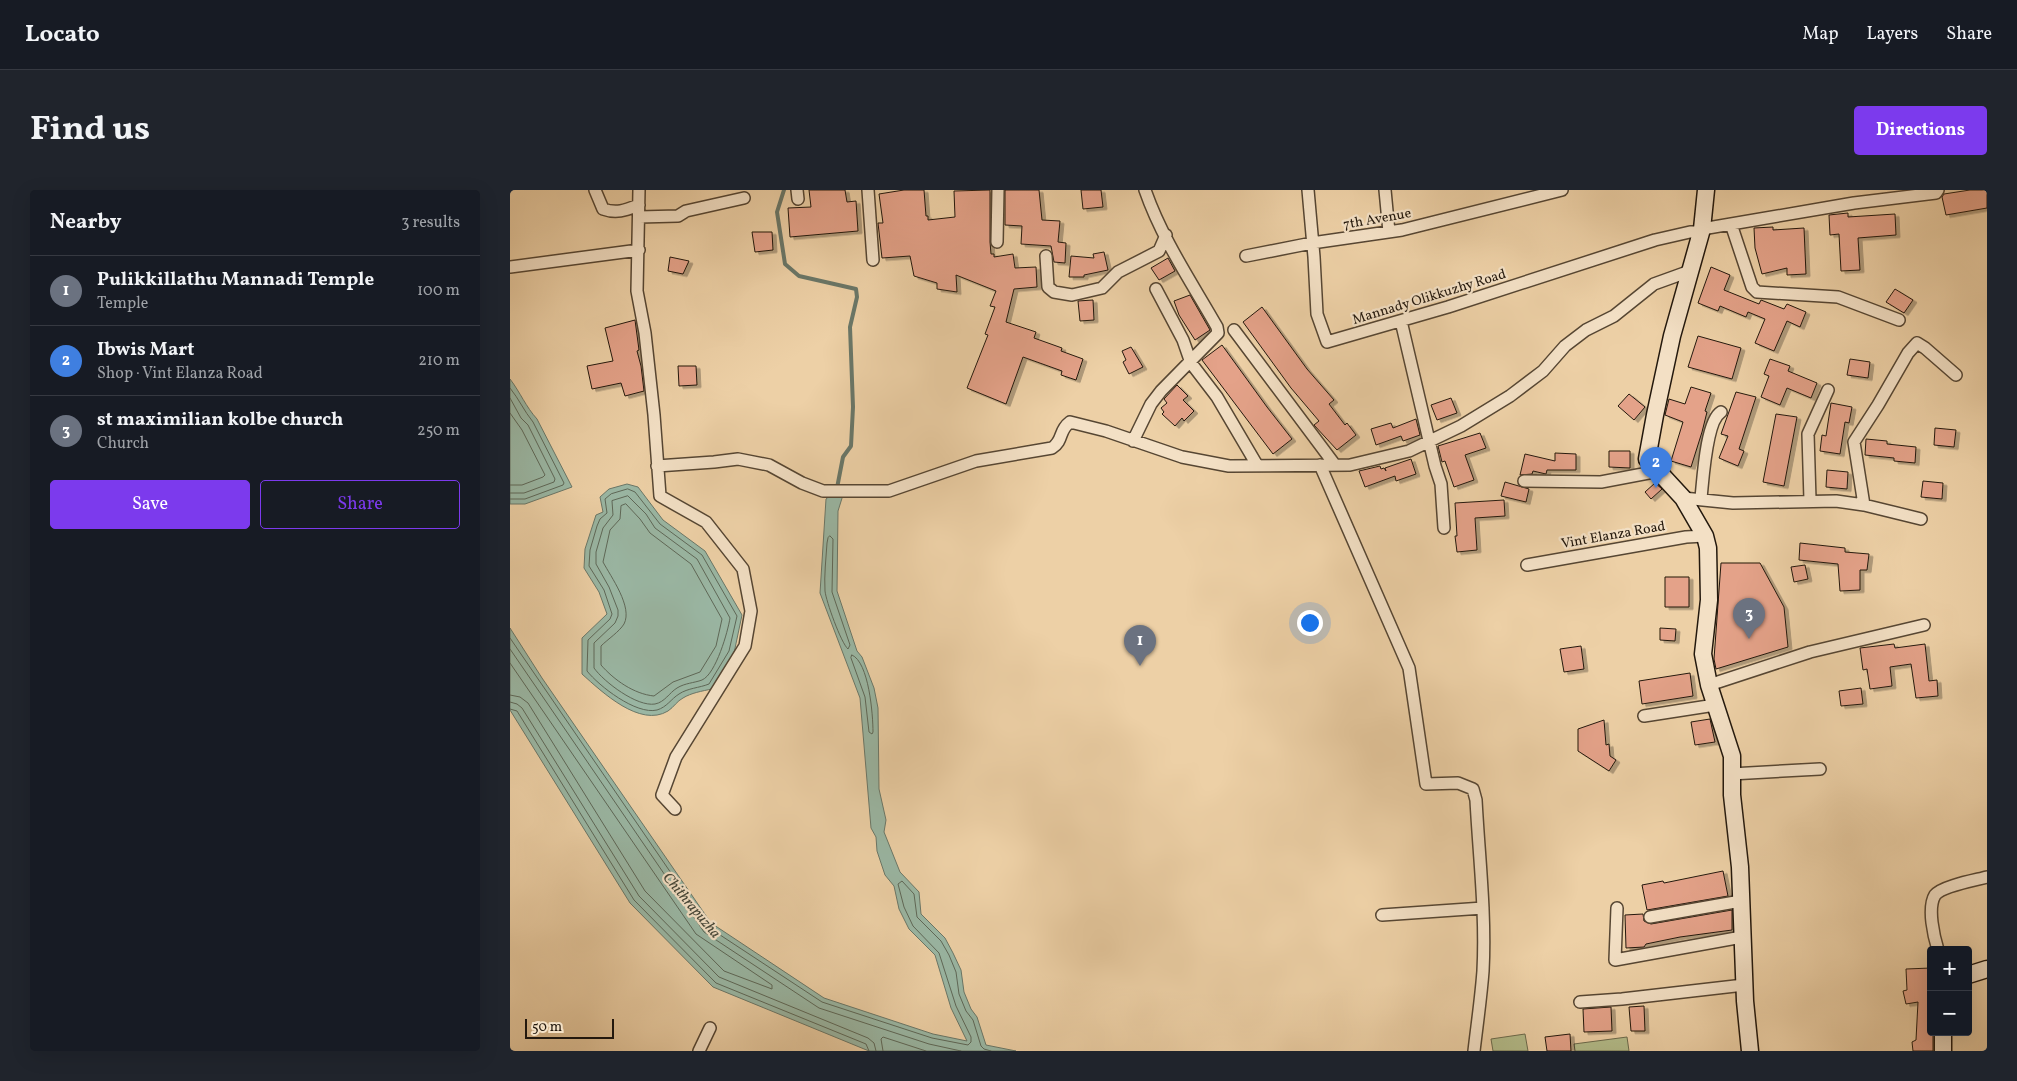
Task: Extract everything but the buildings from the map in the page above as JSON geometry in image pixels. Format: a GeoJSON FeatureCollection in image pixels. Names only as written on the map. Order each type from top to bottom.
{"type":"FeatureCollection","features":[{"type":"Feature","properties":{"kind":"main road"},"geometry":{"type":"LineString","coordinates":[[1706,190],[1701,230],[1672,336],[1647,459],[1683,498],[1705,536],[1709,600],[1703,654],[1709,685],[1732,756],[1732,795],[1740,867],[1744,985],[1750,1051]]}},
{"type":"Feature","properties":{"kind":"main road"},"geometry":{"type":"LineString","coordinates":[[1972,974],[1987,969]]}},
{"type":"Feature","properties":{"kind":"main road"},"geometry":{"type":"LineString","coordinates":[[1943,1036],[1943,1051]]}},
{"type":"Feature","properties":{"kind":"street"},"geometry":{"type":"LineString","coordinates":[[594,190],[603,209],[613,212],[639,204]]}},
{"type":"Feature","properties":{"kind":"street"},"geometry":{"type":"LineString","coordinates":[[639,190],[637,291],[654,415],[660,496],[706,522],[743,569],[751,611],[745,646],[676,757],[662,795],[675,809]]}},
{"type":"Feature","properties":{"kind":"street"},"geometry":{"type":"LineString","coordinates":[[868,190],[874,260]]}},
{"type":"Feature","properties":{"kind":"street"},"geometry":{"type":"LineString","coordinates":[[997,242],[998,190]]}},
{"type":"Feature","properties":{"kind":"street"},"geometry":{"type":"LineString","coordinates":[[1133,441],[1151,404],[1161,391],[1218,334],[1217,327],[1151,208],[1145,190]]}},
{"type":"Feature","properties":{"kind":"street"},"geometry":{"type":"LineString","coordinates":[[1246,256],[1312,243],[1308,190]]}},
{"type":"Feature","properties":{"kind":"street"},"geometry":{"type":"LineString","coordinates":[[1385,190],[1389,232]]}},
{"type":"Feature","properties":{"kind":"street","name":"7th Avenue"},"geometry":{"type":"LineString","coordinates":[[1312,243],[1389,232],[1562,190]]}},
{"type":"Feature","properties":{"kind":"street","name":"Mannady Olikkuzhy Road"},"geometry":{"type":"LineString","coordinates":[[1312,243],[1317,314],[1327,342],[1516,286],[1655,240],[1731,224],[1854,203],[1936,193],[1938,190]]}},
{"type":"Feature","properties":{"kind":"street"},"geometry":{"type":"LineString","coordinates":[[639,217],[678,216],[686,211],[744,198]]}},
{"type":"Feature","properties":{"kind":"street"},"geometry":{"type":"LineString","coordinates":[[1731,224],[1752,287],[1757,292],[1838,297],[1899,320]]}},
{"type":"Feature","properties":{"kind":"street"},"geometry":{"type":"LineString","coordinates":[[1046,256],[1048,287],[1054,292],[1072,295],[1102,288],[1118,272],[1159,251],[1166,235]]}},
{"type":"Feature","properties":{"kind":"street"},"geometry":{"type":"LineString","coordinates":[[510,267],[639,250]]}},
{"type":"Feature","properties":{"kind":"street"},"geometry":{"type":"LineString","coordinates":[[657,466],[714,462],[738,458],[769,465],[802,483],[829,491],[889,490],[976,461],[1052,448],[1058,444],[1063,426],[1070,422],[1106,431],[1182,457],[1229,466],[1350,465],[1409,450],[1461,426],[1510,396],[1543,371],[1565,346],[1586,330],[1614,316],[1654,284],[1690,271]]}},
{"type":"Feature","properties":{"kind":"street"},"geometry":{"type":"LineString","coordinates":[[1156,289],[1184,340],[1191,362],[1217,397],[1257,465]]}},
{"type":"Feature","properties":{"kind":"street"},"geometry":{"type":"LineString","coordinates":[[1401,321],[1435,466],[1442,484],[1444,528]]}},
{"type":"Feature","properties":{"kind":"street"},"geometry":{"type":"LineString","coordinates":[[1234,330],[1334,465]]}},
{"type":"Feature","properties":{"kind":"street"},"geometry":{"type":"LineString","coordinates":[[1864,505],[1854,442],[1878,406],[1908,353],[1917,343],[1956,375]]}},
{"type":"Feature","properties":{"kind":"street"},"geometry":{"type":"LineString","coordinates":[[1810,500],[1808,434],[1828,390]]}},
{"type":"Feature","properties":{"kind":"street"},"geometry":{"type":"LineString","coordinates":[[1701,498],[1710,430],[1716,415],[1722,412]]}},
{"type":"Feature","properties":{"kind":"street"},"geometry":{"type":"LineString","coordinates":[[1320,465],[1409,668],[1426,784],[1458,783],[1473,789],[1476,800],[1483,908],[1483,972],[1474,1051]]}},
{"type":"Feature","properties":{"kind":"street"},"geometry":{"type":"LineString","coordinates":[[1524,481],[1601,482],[1659,471]]}},
{"type":"Feature","properties":{"kind":"street"},"geometry":{"type":"LineString","coordinates":[[1683,498],[1701,498],[1733,503],[1810,500],[1836,501],[1864,505],[1921,519]]}},
{"type":"Feature","properties":{"kind":"street","name":"Vint Elanza Road"},"geometry":{"type":"LineString","coordinates":[[1526,565],[1686,537],[1705,536]]}},
{"type":"Feature","properties":{"kind":"street"},"geometry":{"type":"LineString","coordinates":[[1709,685],[1810,652],[1924,625]]}},
{"type":"Feature","properties":{"kind":"street"},"geometry":{"type":"LineString","coordinates":[[1644,716],[1715,705]]}},
{"type":"Feature","properties":{"kind":"street"},"geometry":{"type":"LineString","coordinates":[[1731,774],[1820,769]]}},
{"type":"Feature","properties":{"kind":"street"},"geometry":{"type":"LineString","coordinates":[[1937,946],[1933,933],[1932,918],[1932,905],[1935,896],[1942,890],[1987,877]]}},
{"type":"Feature","properties":{"kind":"street"},"geometry":{"type":"LineString","coordinates":[[1650,917],[1741,901]]}},
{"type":"Feature","properties":{"kind":"street"},"geometry":{"type":"LineString","coordinates":[[1382,915],[1483,908]]}},
{"type":"Feature","properties":{"kind":"street"},"geometry":{"type":"LineString","coordinates":[[1617,908],[1615,960],[1742,937]]}},
{"type":"Feature","properties":{"kind":"street"},"geometry":{"type":"LineString","coordinates":[[1580,1002],[1622,1000],[1744,985]]}},
{"type":"Feature","properties":{"kind":"street"},"geometry":{"type":"LineString","coordinates":[[701,1051],[710,1028]]}},
{"type":"Feature","properties":{"kind":"green space"},"geometry":{"type":"Polygon","coordinates":[[[1525,1034],[1528,1051],[1493,1051],[1491,1039],[1525,1034]]]}},
{"type":"Feature","properties":{"kind":"green space"},"geometry":{"type":"Polygon","coordinates":[[[1627,1037],[1629,1051],[1575,1051],[1574,1044],[1627,1037]]]}},
{"type":"Feature","properties":{"kind":"water"},"geometry":{"type":"Polygon","coordinates":[[[510,379],[537,419],[572,487],[525,504],[510,504],[510,379]]]}},
{"type":"Feature","properties":{"kind":"water"},"geometry":{"type":"Polygon","coordinates":[[[627,484],[638,487],[663,520],[705,551],[742,615],[734,653],[712,689],[686,696],[668,711],[657,715],[634,712],[622,706],[582,674],[582,638],[607,614],[599,592],[584,568],[585,549],[596,515],[603,512],[600,497],[609,489],[627,484]]]}},
{"type":"Feature","properties":{"kind":"water","name":"Chithrapuzha"},"geometry":{"type":"Polygon","coordinates":[[[832,494],[843,495],[838,511],[837,591],[857,651],[862,657],[874,688],[878,708],[879,789],[886,820],[884,832],[900,872],[919,892],[921,914],[945,938],[953,953],[961,970],[964,992],[971,1009],[977,1017],[986,1045],[1016,1051],[869,1051],[713,987],[630,903],[510,710],[510,628],[542,678],[711,923],[824,998],[933,1034],[967,1041],[951,1008],[935,955],[909,929],[899,909],[894,886],[885,875],[877,851],[876,837],[871,828],[860,698],[820,593],[826,499],[832,494]]]}},
{"type":"Feature","properties":{"kind":"waterway"},"geometry":{"type":"LineString","coordinates":[[784,190],[777,212],[785,264],[799,276],[856,289],[857,297],[850,327],[853,407],[851,446],[843,457],[837,488]]}},
{"type":"Feature","properties":{"kind":"place","name":"Ibwis Mart"},"geometry":{"type":"Point","coordinates":[1656,488]}},
{"type":"Feature","properties":{"kind":"place","name":"st maximilian kolbe church"},"geometry":{"type":"Point","coordinates":[1749,639]}},
{"type":"Feature","properties":{"kind":"place","name":"Pulikkillathu Mannadi Temple"},"geometry":{"type":"Point","coordinates":[1140,666]}}]}
